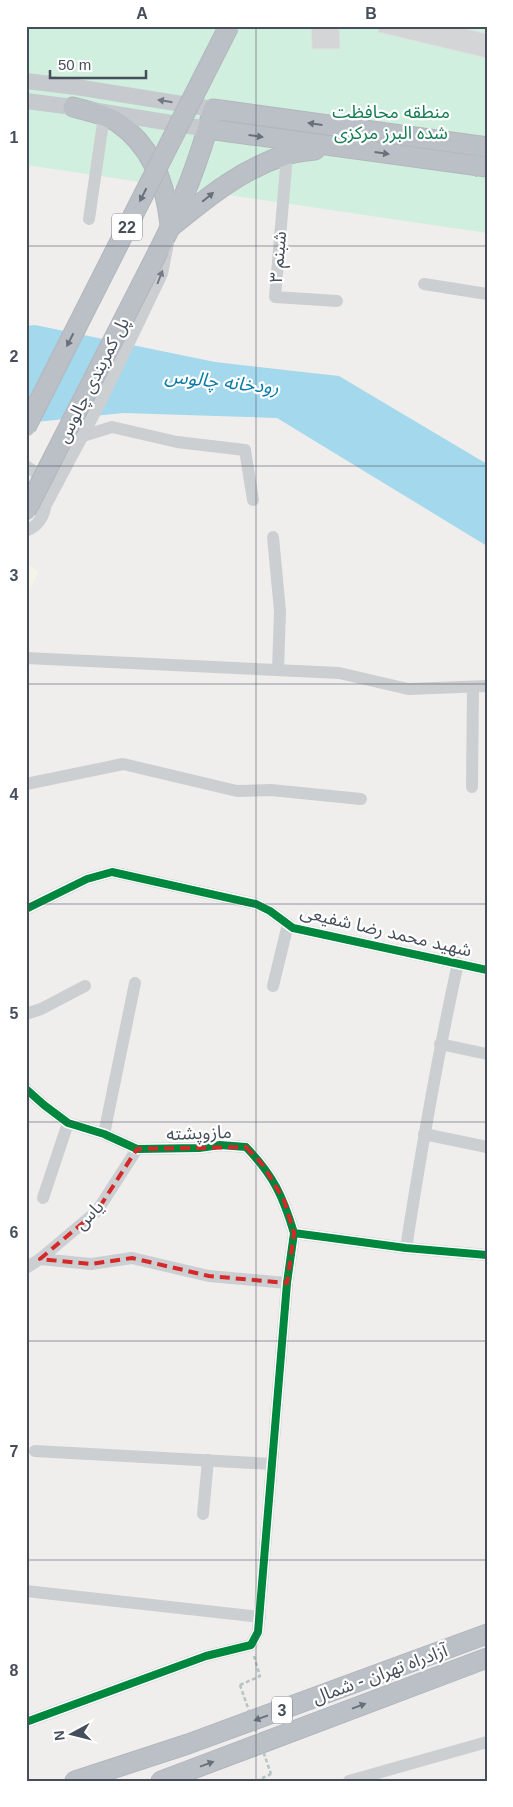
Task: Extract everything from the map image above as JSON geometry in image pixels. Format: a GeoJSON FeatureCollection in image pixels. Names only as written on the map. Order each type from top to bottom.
{"type":"FeatureCollection","features":[{"type":"Feature","properties":{"kind":"highway","name":"22"},"geometry":{"type":"LineString","coordinates":[[26,427],[228,26]]}},
{"type":"Feature","properties":{"kind":"highway"},"geometry":{"type":"LineString","coordinates":[[73,107],[117,122],[148,155],[160,176],[168,202],[170,228]]}},
{"type":"Feature","properties":{"kind":"highway","name":"22"},"geometry":{"type":"LineString","coordinates":[[170,228],[193,173],[213,109]]}},
{"type":"Feature","properties":{"kind":"highway"},"geometry":{"type":"LineString","coordinates":[[213,109],[483,141]]}},
{"type":"Feature","properties":{"kind":"highway"},"geometry":{"type":"LineString","coordinates":[[208,129],[334,147],[482,172]]}},
{"type":"Feature","properties":{"kind":"highway"},"geometry":{"type":"LineString","coordinates":[[170,228],[217,190],[237,177],[287,155],[334,147]]}},
{"type":"Feature","properties":{"kind":"highway","name":"پل کمربندی چالوس"},"geometry":{"type":"LineString","coordinates":[[26,511],[170,228]]}},
{"type":"Feature","properties":{"kind":"highway","name":"آزادراه تهران - شمال"},"geometry":{"type":"LineString","coordinates":[[75,1781],[188,1744],[487,1634]]}},
{"type":"Feature","properties":{"kind":"highway","name":"آزادراه تهران - شمال"},"geometry":{"type":"LineString","coordinates":[[161,1781],[487,1658]]}},
{"type":"Feature","properties":{"kind":"main road"},"geometry":{"type":"LineString","coordinates":[[26,81],[213,109]]}},
{"type":"Feature","properties":{"kind":"main road"},"geometry":{"type":"LineString","coordinates":[[26,102],[73,107],[208,129]]}},
{"type":"Feature","properties":{"kind":"street"},"geometry":{"type":"LineString","coordinates":[[89,219],[104,116]]}},
{"type":"Feature","properties":{"kind":"street","name":"شبنم ۳"},"geometry":{"type":"LineString","coordinates":[[287,155],[275,297],[337,301]]}},
{"type":"Feature","properties":{"kind":"street"},"geometry":{"type":"LineString","coordinates":[[28,534],[42,518],[46,504],[83,436],[140,322],[162,274],[170,228]]}},
{"type":"Feature","properties":{"kind":"street"},"geometry":{"type":"LineString","coordinates":[[424,284],[487,294]]}},
{"type":"Feature","properties":{"kind":"street"},"geometry":{"type":"LineString","coordinates":[[83,436],[112,426],[177,442],[245,450],[253,500]]}},
{"type":"Feature","properties":{"kind":"street"},"geometry":{"type":"LineString","coordinates":[[26,466],[38,474],[45,488],[46,504]]}},
{"type":"Feature","properties":{"kind":"street"},"geometry":{"type":"LineString","coordinates":[[273,537],[280,611],[278,670]]}},
{"type":"Feature","properties":{"kind":"street"},"geometry":{"type":"LineString","coordinates":[[26,658],[339,673],[408,689],[487,686]]}},
{"type":"Feature","properties":{"kind":"street"},"geometry":{"type":"LineString","coordinates":[[472,787],[473,687]]}},
{"type":"Feature","properties":{"kind":"street"},"geometry":{"type":"LineString","coordinates":[[26,784],[123,764],[237,791],[271,790],[361,799]]}},
{"type":"Feature","properties":{"kind":"street","name":"شهید محمد رضا شفیعی"},"geometry":{"type":"LineString","coordinates":[[26,909],[87,879],[112,872],[256,904],[270,910],[293,928],[487,970]]}},
{"type":"Feature","properties":{"kind":"street"},"geometry":{"type":"LineString","coordinates":[[273,986],[288,924]]}},
{"type":"Feature","properties":{"kind":"street"},"geometry":{"type":"LineString","coordinates":[[406,1248],[440,1044],[458,963]]}},
{"type":"Feature","properties":{"kind":"street"},"geometry":{"type":"LineString","coordinates":[[104,1134],[135,983]]}},
{"type":"Feature","properties":{"kind":"street"},"geometry":{"type":"LineString","coordinates":[[26,1014],[41,1009],[84,986]]}},
{"type":"Feature","properties":{"kind":"street"},"geometry":{"type":"LineString","coordinates":[[440,1044],[487,1054]]}},
{"type":"Feature","properties":{"kind":"street","name":"مازوپشته"},"geometry":{"type":"LineString","coordinates":[[26,1089],[68,1123],[104,1134],[137,1149],[199,1148],[220,1145],[246,1147],[263,1165],[284,1200],[294,1233]]}},
{"type":"Feature","properties":{"kind":"street"},"geometry":{"type":"LineString","coordinates":[[44,1198],[68,1123]]}},
{"type":"Feature","properties":{"kind":"street"},"geometry":{"type":"LineString","coordinates":[[424,1134],[487,1147]]}},
{"type":"Feature","properties":{"kind":"street","name":"یاس"},"geometry":{"type":"LineString","coordinates":[[26,1268],[97,1212],[137,1149]]}},
{"type":"Feature","properties":{"kind":"street"},"geometry":{"type":"LineString","coordinates":[[26,1722],[206,1656],[250,1645],[258,1632],[287,1283],[294,1233],[406,1248],[487,1255]]}},
{"type":"Feature","properties":{"kind":"street"},"geometry":{"type":"LineString","coordinates":[[40,1258],[91,1264],[132,1258],[209,1276],[287,1283]]}},
{"type":"Feature","properties":{"kind":"street"},"geometry":{"type":"LineString","coordinates":[[35,1450],[272,1464]]}},
{"type":"Feature","properties":{"kind":"street"},"geometry":{"type":"LineString","coordinates":[[203,1514],[208,1460]]}},
{"type":"Feature","properties":{"kind":"street"},"geometry":{"type":"LineString","coordinates":[[26,1591],[260,1617]]}},
{"type":"Feature","properties":{"kind":"street"},"geometry":{"type":"LineString","coordinates":[[349,1781],[487,1742]]}},
{"type":"Feature","properties":{"kind":"path"},"geometry":{"type":"LineString","coordinates":[[482,172],[483,141]]}},
{"type":"Feature","properties":{"kind":"path"},"geometry":{"type":"LineString","coordinates":[[250,1645],[260,1676],[240,1685],[271,1774],[256,1781]]}},
{"type":"Feature","properties":{"kind":"highlighted area"},"geometry":{"type":"Polygon","coordinates":[[[246,1147],[263,1165],[284,1200],[294,1233],[287,1283],[209,1276],[132,1258],[91,1264],[40,1259],[97,1211],[137,1149],[246,1147]]]}},
{"type":"Feature","properties":{"kind":"shaded area"},"geometry":{"type":"Polygon","coordinates":[[[26,564],[39,571],[26,597],[26,564]]]}},
{"type":"Feature","properties":{"kind":"green space","name":"منطقه محافظت شده البرز مرکزی"},"geometry":{"type":"Polygon","coordinates":[[[26,26],[487,26],[487,233],[26,165],[26,26]]]}},
{"type":"Feature","properties":{"kind":"water","name":"رودخانه چالوس"},"geometry":{"type":"Polygon","coordinates":[[[35,325],[215,362],[339,376],[487,464],[487,546],[277,418],[123,413],[26,423],[26,326],[35,325]]]}},
{"type":"Feature","properties":{"kind":"building"},"geometry":{"type":"Polygon","coordinates":[[[311,26],[339,26],[340,49],[312,49],[311,26]]]}},
{"type":"Feature","properties":{"kind":"building"},"geometry":{"type":"Polygon","coordinates":[[[379,26],[455,26],[487,34],[487,58],[378,32],[379,26]]]}},
{"type":"Feature","properties":{"kind":"cycle path"},"geometry":{"type":"LineString","coordinates":[[26,909],[87,879],[112,872],[256,904],[270,911],[293,928],[487,970]]}},
{"type":"Feature","properties":{"kind":"cycle path"},"geometry":{"type":"LineString","coordinates":[[26,1089],[68,1123],[104,1134],[137,1149],[199,1148],[220,1145],[246,1147],[263,1167],[276,1187],[286,1208],[294,1233],[406,1248],[487,1255]]}},
{"type":"Feature","properties":{"kind":"cycle path"},"geometry":{"type":"LineString","coordinates":[[26,1722],[206,1656],[251,1645],[258,1632],[287,1283],[294,1233]]}}]}
